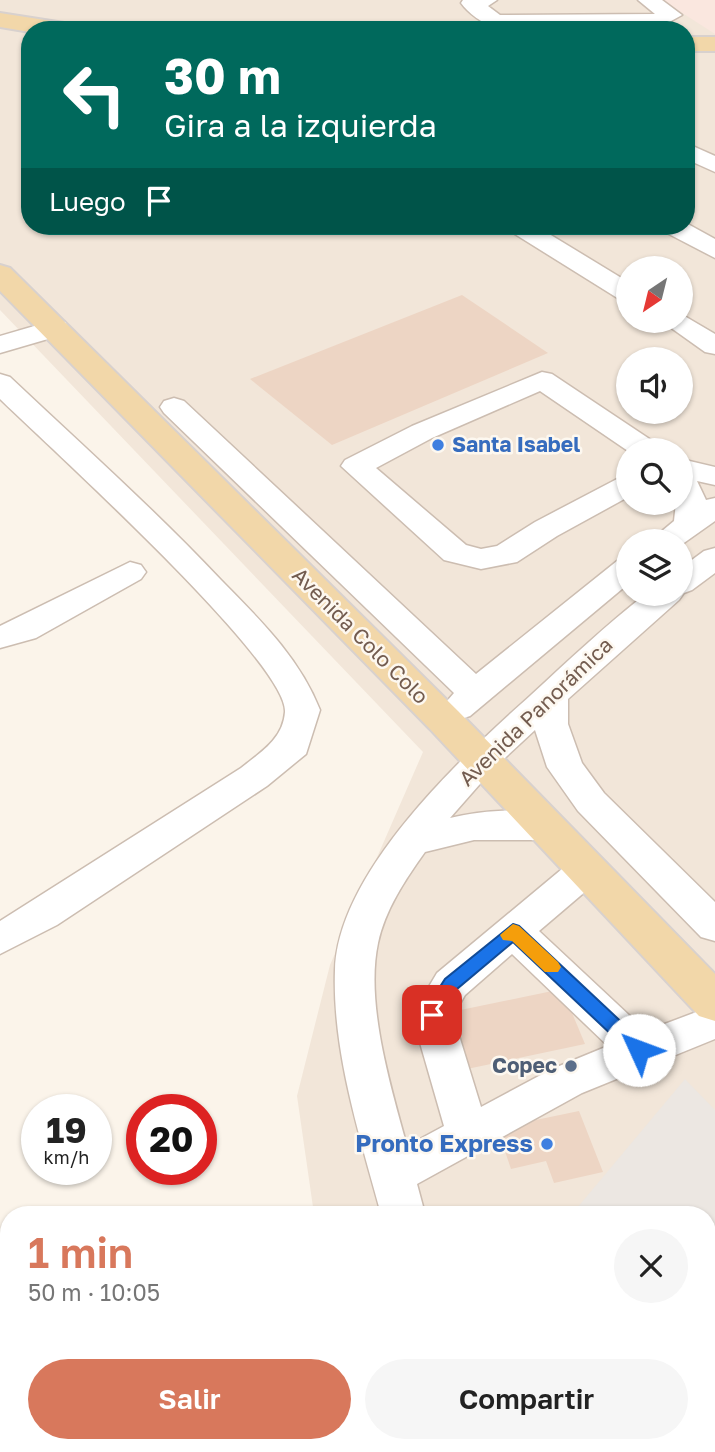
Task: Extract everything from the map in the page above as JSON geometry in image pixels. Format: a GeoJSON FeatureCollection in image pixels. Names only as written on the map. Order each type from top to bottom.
{"type":"FeatureCollection","features":[{"type":"Feature","properties":{"kind":"main road"},"geometry":{"type":"LineString","coordinates":[[3,10],[37,21]]}},
{"type":"Feature","properties":{"kind":"main road"},"geometry":{"type":"LineString","coordinates":[[695,44],[715,44]]}},
{"type":"Feature","properties":{"kind":"main road","name":"Avenida Colo Colo"},"geometry":{"type":"LineString","coordinates":[[0,274],[444,720],[715,1003]]}},
{"type":"Feature","properties":{"kind":"street"},"geometry":{"type":"LineString","coordinates":[[487,0],[471,4],[495,20],[513,21]]}},
{"type":"Feature","properties":{"kind":"street"},"geometry":{"type":"LineString","coordinates":[[648,0],[671,15],[653,21]]}},
{"type":"Feature","properties":{"kind":"street"},"geometry":{"type":"LineString","coordinates":[[695,155],[715,165]]}},
{"type":"Feature","properties":{"kind":"street"},"geometry":{"type":"LineString","coordinates":[[534,235],[616,286]]}},
{"type":"Feature","properties":{"kind":"street"},"geometry":{"type":"LineString","coordinates":[[688,235],[715,250]]}},
{"type":"Feature","properties":{"kind":"street"},"geometry":{"type":"LineString","coordinates":[[0,345],[55,328]]}},
{"type":"Feature","properties":{"kind":"street"},"geometry":{"type":"LineString","coordinates":[[693,332],[715,346]]}},
{"type":"Feature","properties":{"kind":"street"},"geometry":{"type":"LineString","coordinates":[[616,491],[546,529],[506,555],[481,559],[455,553],[356,466],[422,432],[542,380],[629,438]]}},
{"type":"Feature","properties":{"kind":"street"},"geometry":{"type":"LineString","coordinates":[[0,383],[178,553],[270,651],[293,684],[303,710],[293,745],[254,777],[43,915],[0,939]]}},
{"type":"Feature","properties":{"kind":"street","name":"Avenida Colo Colo"},"geometry":{"type":"LineString","coordinates":[[174,407],[475,694]]}},
{"type":"Feature","properties":{"kind":"street"},"geometry":{"type":"LineString","coordinates":[[693,471],[715,476]]}},
{"type":"Feature","properties":{"kind":"street"},"geometry":{"type":"LineString","coordinates":[[683,529],[715,507]]}},
{"type":"Feature","properties":{"kind":"street"},"geometry":{"type":"LineString","coordinates":[[693,574],[715,558]]}},
{"type":"Feature","properties":{"kind":"street"},"geometry":{"type":"LineString","coordinates":[[0,637],[24,630],[130,572]]}},
{"type":"Feature","properties":{"kind":"street"},"geometry":{"type":"LineString","coordinates":[[444,720],[616,578]]}},
{"type":"Feature","properties":{"kind":"street","name":"Avenida Panorámica"},"geometry":{"type":"LineString","coordinates":[[401,1206],[370,1080],[355,968],[363,925],[384,881],[441,805],[481,759],[653,606]]}},
{"type":"Feature","properties":{"kind":"street"},"geometry":{"type":"LineString","coordinates":[[551,696],[551,724],[565,767],[591,802],[712,919]]}},
{"type":"Feature","properties":{"kind":"street"},"geometry":{"type":"LineString","coordinates":[[415,841],[474,826],[546,826]]}},
{"type":"Feature","properties":{"kind":"street"},"geometry":{"type":"LineString","coordinates":[[468,1134],[432,1015],[451,984],[587,869]]}},
{"type":"Feature","properties":{"kind":"street"},"geometry":{"type":"LineString","coordinates":[[513,931],[639,1050]]}},
{"type":"Feature","properties":{"kind":"street"},"geometry":{"type":"LineString","coordinates":[[393,1175],[567,1081],[715,1021]]}},
{"type":"Feature","properties":{"kind":"shaded area"},"geometry":{"type":"Polygon","coordinates":[[[0,0],[715,0],[715,1206],[313,1206],[297,1096],[330,965],[423,752],[0,310],[0,0]]]}},
{"type":"Feature","properties":{"kind":"shaded area"},"geometry":{"type":"Polygon","coordinates":[[[662,0],[715,0],[715,34],[662,0]]]}},
{"type":"Feature","properties":{"kind":"shaded area"},"geometry":{"type":"Polygon","coordinates":[[[685,1079],[715,1110],[715,1206],[579,1206],[685,1079]]]}},
{"type":"Feature","properties":{"kind":"building"},"geometry":{"type":"Polygon","coordinates":[[[462,295],[548,353],[332,445],[250,379],[462,295]]]}},
{"type":"Feature","properties":{"kind":"building"},"geometry":{"type":"Polygon","coordinates":[[[562,989],[585,1044],[467,1069],[446,1013],[562,989]]]}},
{"type":"Feature","properties":{"kind":"building","name":"Pronto Express"},"geometry":{"type":"Polygon","coordinates":[[[579,1111],[603,1172],[554,1183],[546,1161],[511,1169],[497,1128],[579,1111]]]}},
{"type":"Feature","properties":{"kind":"slow traffic"},"geometry":{"type":"LineString","coordinates":[[509,935],[513,931],[551,967]]}},
{"type":"Feature","properties":{"kind":"place","name":"Santa Isabel"},"geometry":{"type":"Point","coordinates":[438,445]}},
{"type":"Feature","properties":{"kind":"place","name":"Copec"},"geometry":{"type":"Point","coordinates":[571,1066]}},
{"type":"Feature","properties":{"kind":"place","name":"Pronto Express"},"geometry":{"type":"Point","coordinates":[547,1144]}},
{"type":"Feature","properties":{"kind":"route"},"geometry":{"type":"LineString","coordinates":[[432,1015],[451,984],[513,931],[639,1050]]}}]}
